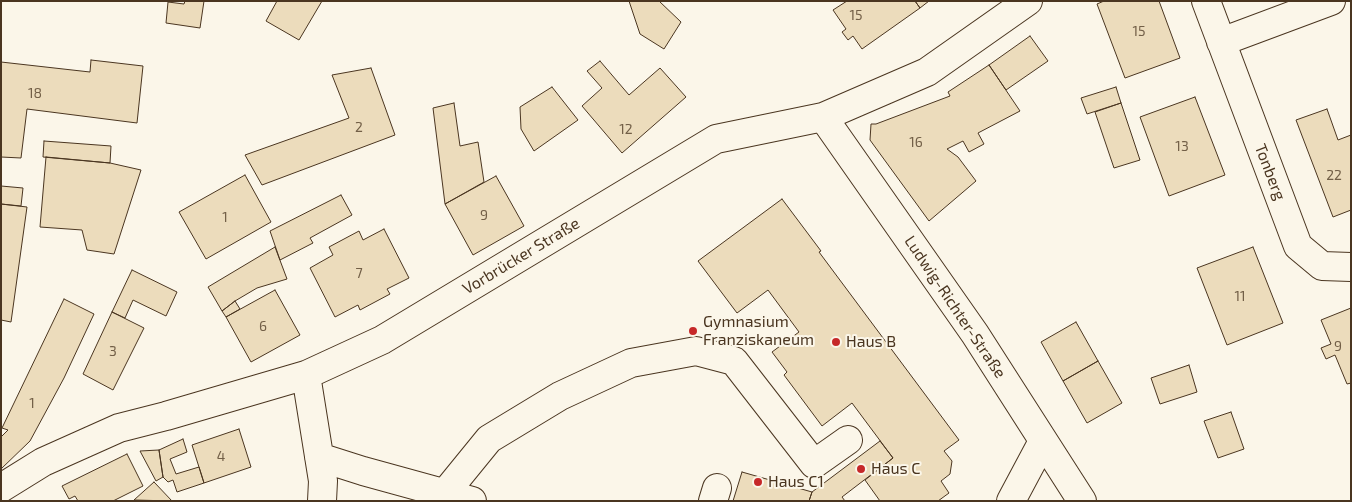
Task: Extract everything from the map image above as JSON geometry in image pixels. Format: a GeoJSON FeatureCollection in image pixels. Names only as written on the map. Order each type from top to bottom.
{"type":"FeatureCollection","features":[{"type":"Feature","properties":{"kind":"street","name":"Vorbrücker Straße"},"geometry":{"type":"LineString","coordinates":[[1,488],[43,462],[119,428],[306,375],[382,340],[716,139],[823,117],[927,72],[1028,1]]}},
{"type":"Feature","properties":{"kind":"street","name":"Tonberg"},"geometry":{"type":"LineString","coordinates":[[1206,1],[1298,246],[1322,266],[1351,267]]}},
{"type":"Feature","properties":{"kind":"street"},"geometry":{"type":"LineString","coordinates":[[1221,42],[1331,1]]}},
{"type":"Feature","properties":{"kind":"street","name":"Ludwig-Richter-Straße"},"geometry":{"type":"LineString","coordinates":[[823,117],[975,334],[1082,501]]}},
{"type":"Feature","properties":{"kind":"street"},"geometry":{"type":"LineString","coordinates":[[445,493],[489,439],[560,396],[631,363],[696,351],[734,361],[814,464],[848,440]]}},
{"type":"Feature","properties":{"kind":"street"},"geometry":{"type":"LineString","coordinates":[[306,375],[323,481],[322,501]]}},
{"type":"Feature","properties":{"kind":"street"},"geometry":{"type":"LineString","coordinates":[[1010,501],[1043,441]]}},
{"type":"Feature","properties":{"kind":"street"},"geometry":{"type":"LineString","coordinates":[[319,457],[472,501]]}},
{"type":"Feature","properties":{"kind":"building"},"geometry":{"type":"Polygon","coordinates":[[[185,1],[204,1],[200,28],[166,23],[168,2],[184,4],[185,1]]]}},
{"type":"Feature","properties":{"kind":"building"},"geometry":{"type":"Polygon","coordinates":[[[277,1],[322,1],[299,40],[266,21],[277,1]]]}},
{"type":"Feature","properties":{"kind":"building"},"geometry":{"type":"Polygon","coordinates":[[[629,1],[659,1],[681,22],[664,49],[640,34],[629,1]]]}},
{"type":"Feature","properties":{"kind":"building"},"geometry":{"type":"Polygon","coordinates":[[[847,1],[915,1],[920,8],[862,49],[853,36],[848,40],[842,32],[846,29],[833,10],[847,1]]]}},
{"type":"Feature","properties":{"kind":"building"},"geometry":{"type":"Polygon","coordinates":[[[915,1],[929,1],[920,8],[915,1]]]}},
{"type":"Feature","properties":{"kind":"building"},"geometry":{"type":"Polygon","coordinates":[[[1104,1],[1159,1],[1180,58],[1125,78],[1097,4],[1104,1]]]}},
{"type":"Feature","properties":{"kind":"building"},"geometry":{"type":"Polygon","coordinates":[[[1030,36],[1048,61],[1006,90],[989,65],[1030,36]]]}},
{"type":"Feature","properties":{"kind":"building"},"geometry":{"type":"Polygon","coordinates":[[[91,60],[143,66],[137,123],[27,109],[21,158],[1,157],[1,62],[90,72],[91,60]]]}},
{"type":"Feature","properties":{"kind":"building"},"geometry":{"type":"Polygon","coordinates":[[[600,61],[629,95],[660,68],[686,97],[622,153],[582,106],[602,88],[587,71],[600,61]]]}},
{"type":"Feature","properties":{"kind":"building"},"geometry":{"type":"Polygon","coordinates":[[[989,65],[1020,111],[978,133],[984,144],[969,152],[963,141],[947,149],[958,157],[976,181],[929,221],[870,140],[871,124],[876,124],[950,96],[948,92],[989,65]]]}},
{"type":"Feature","properties":{"kind":"building"},"geometry":{"type":"Polygon","coordinates":[[[371,68],[395,135],[262,185],[245,155],[349,118],[332,75],[371,68]]]}},
{"type":"Feature","properties":{"kind":"building"},"geometry":{"type":"Polygon","coordinates":[[[552,87],[578,120],[534,151],[521,129],[520,107],[552,87]]]}},
{"type":"Feature","properties":{"kind":"building"},"geometry":{"type":"Polygon","coordinates":[[[1116,87],[1121,103],[1087,114],[1081,98],[1116,87]]]}},
{"type":"Feature","properties":{"kind":"building"},"geometry":{"type":"Polygon","coordinates":[[[1195,97],[1225,175],[1169,196],[1140,117],[1195,97]]]}},
{"type":"Feature","properties":{"kind":"building"},"geometry":{"type":"Polygon","coordinates":[[[454,103],[460,146],[478,142],[484,182],[445,204],[433,108],[454,103]]]}},
{"type":"Feature","properties":{"kind":"building"},"geometry":{"type":"Polygon","coordinates":[[[1121,103],[1140,160],[1114,168],[1095,112],[1121,103]]]}},
{"type":"Feature","properties":{"kind":"building"},"geometry":{"type":"Polygon","coordinates":[[[1327,109],[1338,140],[1351,135],[1351,210],[1333,217],[1296,120],[1327,109]]]}},
{"type":"Feature","properties":{"kind":"building"},"geometry":{"type":"Polygon","coordinates":[[[44,141],[111,146],[110,163],[43,157],[44,141]]]}},
{"type":"Feature","properties":{"kind":"building"},"geometry":{"type":"Polygon","coordinates":[[[46,157],[110,163],[141,170],[114,254],[87,250],[82,230],[40,227],[46,157]]]}},
{"type":"Feature","properties":{"kind":"building"},"geometry":{"type":"Polygon","coordinates":[[[245,175],[271,222],[206,259],[179,212],[245,175]]]}},
{"type":"Feature","properties":{"kind":"building"},"geometry":{"type":"Polygon","coordinates":[[[496,176],[524,226],[473,255],[445,204],[496,176]]]}},
{"type":"Feature","properties":{"kind":"building"},"geometry":{"type":"Polygon","coordinates":[[[1,186],[23,188],[21,206],[1,204],[1,186]]]}},
{"type":"Feature","properties":{"kind":"building"},"geometry":{"type":"Polygon","coordinates":[[[341,195],[352,215],[310,238],[313,243],[280,260],[270,231],[341,195]]]}},
{"type":"Feature","properties":{"kind":"building","name":"Haus B"},"geometry":{"type":"Polygon","coordinates":[[[782,199],[821,251],[819,252],[959,440],[944,451],[952,461],[950,474],[941,481],[949,493],[938,501],[880,501],[865,480],[893,458],[852,403],[822,426],[784,375],[787,372],[772,352],[799,332],[768,290],[737,313],[698,261],[782,199]]]}},
{"type":"Feature","properties":{"kind":"building"},"geometry":{"type":"Polygon","coordinates":[[[1,204],[27,207],[11,322],[1,320],[1,204]]]}},
{"type":"Feature","properties":{"kind":"building"},"geometry":{"type":"Polygon","coordinates":[[[384,229],[409,278],[387,289],[390,294],[360,310],[358,305],[335,317],[310,268],[333,255],[329,247],[359,231],[363,240],[384,229]]]}},
{"type":"Feature","properties":{"kind":"building"},"geometry":{"type":"Polygon","coordinates":[[[275,247],[287,279],[257,288],[222,311],[208,287],[275,247]]]}},
{"type":"Feature","properties":{"kind":"building"},"geometry":{"type":"Polygon","coordinates":[[[1253,247],[1283,323],[1227,345],[1197,268],[1253,247]]]}},
{"type":"Feature","properties":{"kind":"building"},"geometry":{"type":"Polygon","coordinates":[[[132,270],[177,292],[166,316],[133,300],[125,318],[112,312],[132,270]]]}},
{"type":"Feature","properties":{"kind":"building"},"geometry":{"type":"Polygon","coordinates":[[[275,290],[300,335],[251,362],[226,317],[275,290]]]}},
{"type":"Feature","properties":{"kind":"building"},"geometry":{"type":"Polygon","coordinates":[[[64,299],[94,314],[64,378],[30,441],[1,469],[1,437],[8,430],[2,428],[64,299]]]}},
{"type":"Feature","properties":{"kind":"building"},"geometry":{"type":"Polygon","coordinates":[[[235,301],[240,309],[226,317],[222,311],[235,301]]]}},
{"type":"Feature","properties":{"kind":"building"},"geometry":{"type":"Polygon","coordinates":[[[1351,308],[1351,383],[1347,384],[1335,355],[1326,359],[1321,348],[1331,344],[1321,320],[1351,308]]]}},
{"type":"Feature","properties":{"kind":"building"},"geometry":{"type":"Polygon","coordinates":[[[112,312],[144,328],[113,390],[83,374],[112,312]]]}},
{"type":"Feature","properties":{"kind":"building"},"geometry":{"type":"Polygon","coordinates":[[[1076,322],[1098,361],[1063,381],[1041,342],[1076,322]]]}},
{"type":"Feature","properties":{"kind":"building"},"geometry":{"type":"Polygon","coordinates":[[[1098,361],[1122,403],[1087,423],[1063,381],[1098,361]]]}},
{"type":"Feature","properties":{"kind":"building"},"geometry":{"type":"Polygon","coordinates":[[[1189,365],[1197,392],[1160,404],[1151,378],[1189,365]]]}},
{"type":"Feature","properties":{"kind":"building"},"geometry":{"type":"Polygon","coordinates":[[[1231,412],[1244,449],[1218,458],[1204,421],[1231,412]]]}},
{"type":"Feature","properties":{"kind":"building"},"geometry":{"type":"Polygon","coordinates":[[[239,429],[251,467],[204,483],[192,445],[239,429]]]}},
{"type":"Feature","properties":{"kind":"building"},"geometry":{"type":"Polygon","coordinates":[[[183,439],[187,452],[170,459],[176,474],[199,467],[204,483],[177,492],[173,480],[168,482],[163,477],[159,450],[183,439]]]}},
{"type":"Feature","properties":{"kind":"building","name":"Haus C"},"geometry":{"type":"Polygon","coordinates":[[[880,441],[893,458],[842,497],[845,501],[809,501],[812,492],[880,441]]]}},
{"type":"Feature","properties":{"kind":"building"},"geometry":{"type":"Polygon","coordinates":[[[159,450],[163,477],[156,481],[140,451],[159,450]]]}},
{"type":"Feature","properties":{"kind":"building"},"geometry":{"type":"Polygon","coordinates":[[[127,454],[143,486],[113,501],[78,501],[75,496],[69,499],[62,486],[127,454]]]}},
{"type":"Feature","properties":{"kind":"building","name":"Haus C1"},"geometry":{"type":"Polygon","coordinates":[[[742,472],[812,492],[809,501],[733,501],[742,472]]]}},
{"type":"Feature","properties":{"kind":"building"},"geometry":{"type":"Polygon","coordinates":[[[154,482],[172,501],[134,500],[154,482]]]}},
{"type":"Feature","properties":{"kind":"place","name":"Gymnasium Franziskaneum"},"geometry":{"type":"Point","coordinates":[693,331]}},
{"type":"Feature","properties":{"kind":"place","name":"Haus B"},"geometry":{"type":"Point","coordinates":[836,342]}},
{"type":"Feature","properties":{"kind":"place","name":"Haus C"},"geometry":{"type":"Point","coordinates":[861,469]}},
{"type":"Feature","properties":{"kind":"place","name":"Haus C1"},"geometry":{"type":"Point","coordinates":[758,482]}}]}
